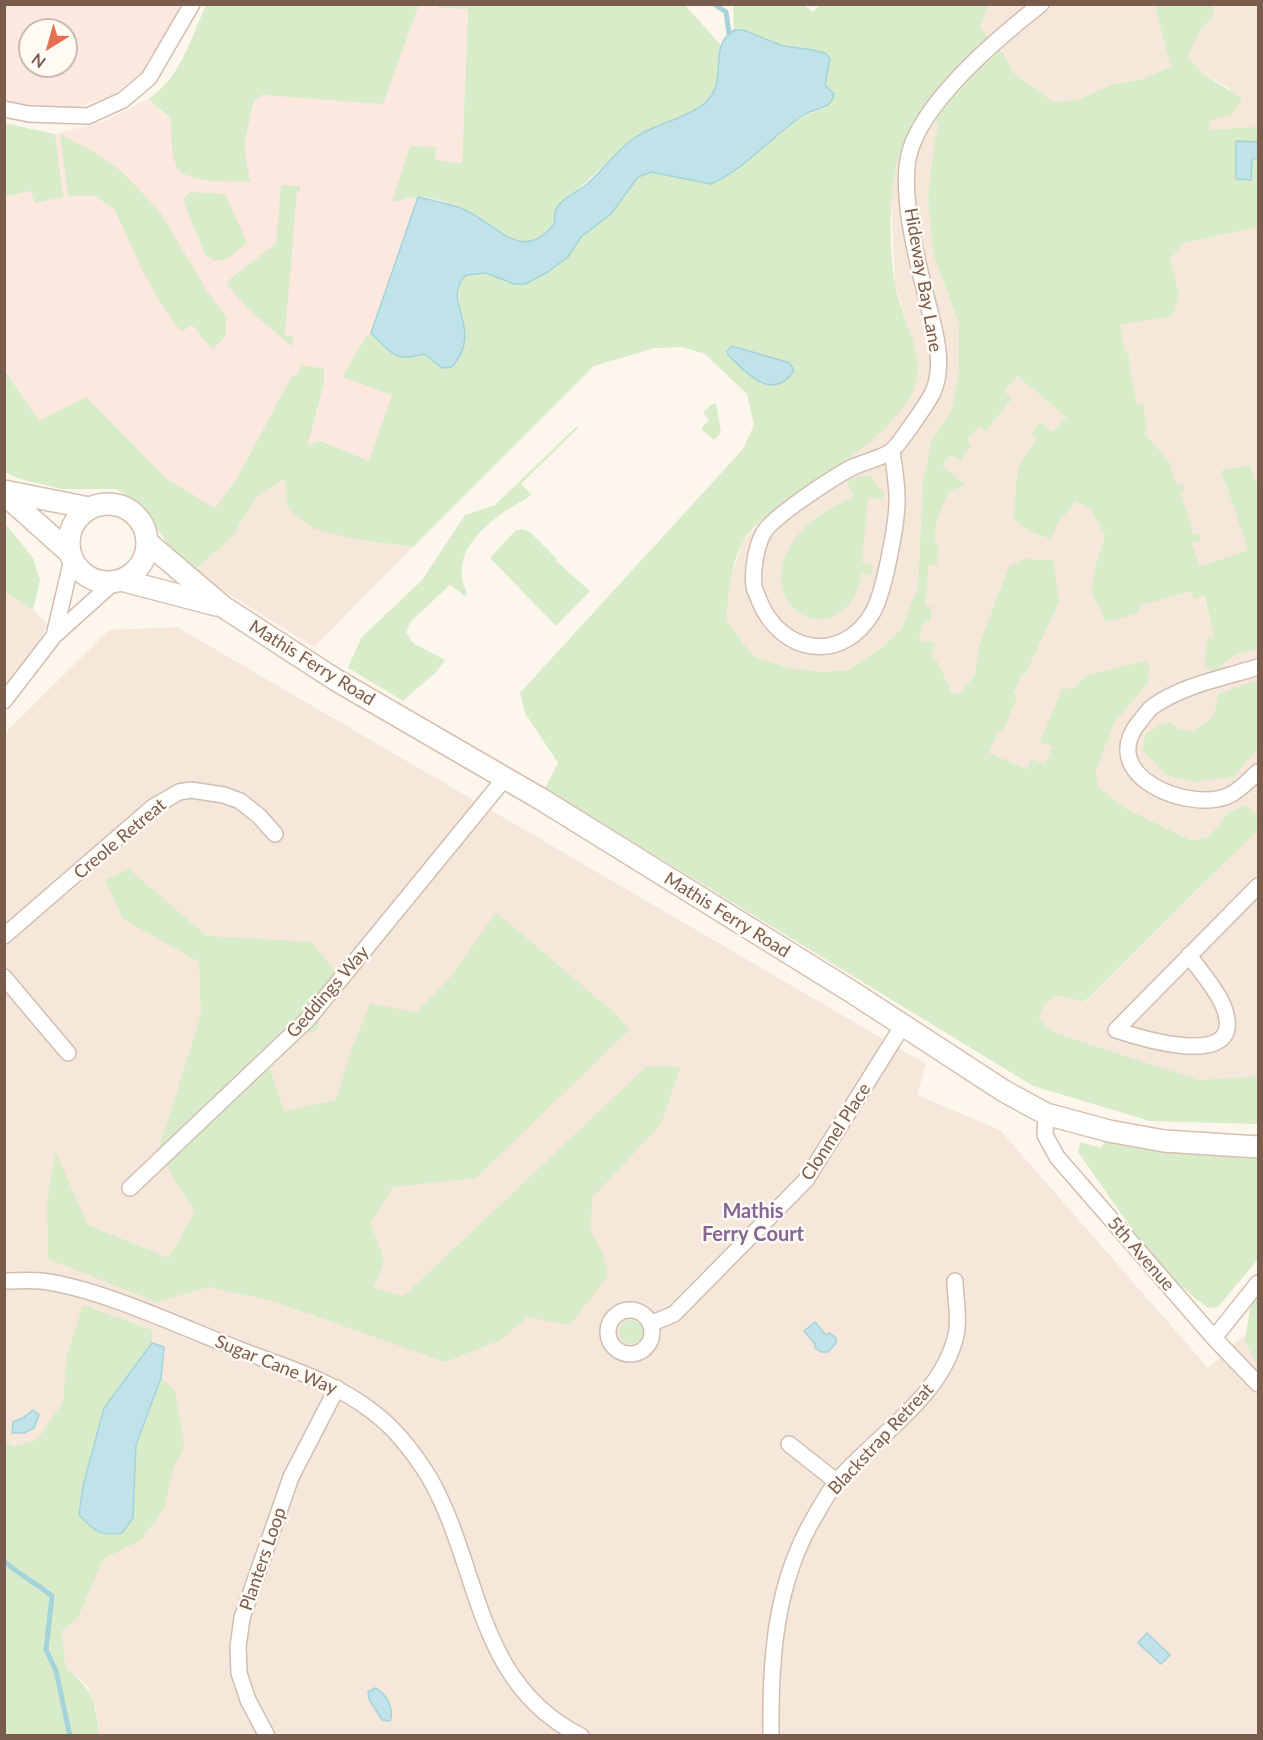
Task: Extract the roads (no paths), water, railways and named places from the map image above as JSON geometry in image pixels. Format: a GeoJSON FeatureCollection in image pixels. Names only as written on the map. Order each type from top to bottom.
{"type":"FeatureCollection","features":[{"type":"Feature","properties":{"kind":"main road"},"geometry":{"type":"LineString","coordinates":[[4,492],[89,508],[109,503],[128,509],[142,523],[147,542],[140,566],[118,581],[94,580],[85,575],[71,556],[4,492]]}},
{"type":"Feature","properties":{"kind":"main road"},"geometry":{"type":"LineString","coordinates":[[71,556],[70,532],[74,522],[89,508]]}},
{"type":"Feature","properties":{"kind":"main road","name":"Mathis Ferry Road"},"geometry":{"type":"LineString","coordinates":[[147,542],[222,606],[336,680],[506,778],[903,1025],[1004,1091],[1046,1114],[1109,1131],[1164,1141],[1258,1148]]}},
{"type":"Feature","properties":{"kind":"main road","name":"Mathis Ferry Road"},"geometry":{"type":"LineString","coordinates":[[118,581],[222,606]]}},
{"type":"Feature","properties":{"kind":"street"},"geometry":{"type":"LineString","coordinates":[[4,109],[29,114],[88,116],[123,100],[149,78],[192,4]]}},
{"type":"Feature","properties":{"kind":"street","name":"Hideway Bay Lane"},"geometry":{"type":"LineString","coordinates":[[892,451],[933,391],[938,368],[938,342],[915,249],[907,177],[911,148],[936,104],[1001,36],[1041,4]]}},
{"type":"Feature","properties":{"kind":"street"},"geometry":{"type":"LineString","coordinates":[[892,451],[897,504],[882,585],[875,609],[866,622],[837,642],[819,647],[799,644],[782,635],[770,620],[754,586],[757,555],[763,532],[805,498],[851,468],[892,451]]}},
{"type":"Feature","properties":{"kind":"street"},"geometry":{"type":"LineString","coordinates":[[54,636],[71,556]]}},
{"type":"Feature","properties":{"kind":"street"},"geometry":{"type":"LineString","coordinates":[[4,701],[54,636],[118,581]]}},
{"type":"Feature","properties":{"kind":"street"},"geometry":{"type":"LineString","coordinates":[[1258,667],[1189,688],[1151,708],[1131,732],[1125,751],[1132,768],[1161,790],[1197,801],[1230,795],[1258,772]]}},
{"type":"Feature","properties":{"kind":"street","name":"Geddings Way"},"geometry":{"type":"LineString","coordinates":[[130,1188],[308,1019],[506,778]]}},
{"type":"Feature","properties":{"kind":"street","name":"Creole Retreat"},"geometry":{"type":"LineString","coordinates":[[4,936],[153,807],[179,792],[205,792],[240,801],[259,816],[275,834]]}},
{"type":"Feature","properties":{"kind":"street"},"geometry":{"type":"LineString","coordinates":[[1190,956],[1222,1005],[1227,1021],[1223,1035],[1210,1046],[1190,1047],[1144,1039],[1116,1030],[1258,886]]}},
{"type":"Feature","properties":{"kind":"street"},"geometry":{"type":"LineString","coordinates":[[4,977],[68,1053]]}},
{"type":"Feature","properties":{"kind":"street","name":"Clonmel Place"},"geometry":{"type":"LineString","coordinates":[[650,1324],[674,1314],[806,1180],[903,1025]]}},
{"type":"Feature","properties":{"kind":"street","name":"5th Avenue"},"geometry":{"type":"LineString","coordinates":[[1046,1114],[1045,1135],[1057,1157],[1214,1338],[1258,1384]]}},
{"type":"Feature","properties":{"kind":"street","name":"Sugar Cane Way"},"geometry":{"type":"LineString","coordinates":[[4,1281],[41,1281],[101,1296],[337,1388],[374,1412],[407,1444],[429,1478],[448,1520],[484,1626],[506,1668],[525,1695],[557,1731],[580,1736]]}},
{"type":"Feature","properties":{"kind":"street","name":"Blackstrap Retreat"},"geometry":{"type":"LineString","coordinates":[[771,1736],[771,1684],[776,1621],[801,1544],[837,1482],[923,1395],[942,1371],[957,1334],[955,1281]]}},
{"type":"Feature","properties":{"kind":"street"},"geometry":{"type":"LineString","coordinates":[[1214,1338],[1258,1283]]}},
{"type":"Feature","properties":{"kind":"street","name":"Planters Loop"},"geometry":{"type":"LineString","coordinates":[[267,1736],[248,1700],[239,1673],[238,1647],[242,1618],[291,1477],[337,1388]]}},
{"type":"Feature","properties":{"kind":"street"},"geometry":{"type":"LineString","coordinates":[[789,1444],[837,1482]]}},
{"type":"Feature","properties":{"kind":"water"},"geometry":{"type":"Polygon","coordinates":[[[734,30],[743,30],[783,46],[825,53],[830,59],[825,85],[834,94],[832,99],[826,106],[802,116],[735,170],[711,184],[651,172],[638,177],[611,214],[581,237],[568,257],[548,272],[525,284],[514,284],[486,273],[466,275],[459,285],[457,295],[465,340],[461,353],[452,367],[442,368],[424,354],[406,357],[394,354],[371,333],[418,197],[462,209],[510,238],[532,241],[543,235],[555,223],[555,212],[561,203],[587,184],[627,144],[640,134],[695,110],[707,101],[714,91],[717,80],[721,47],[725,38],[734,30]]]}},
{"type":"Feature","properties":{"kind":"water"},"geometry":{"type":"Polygon","coordinates":[[[1236,141],[1258,142],[1258,158],[1252,159],[1251,180],[1236,179],[1236,141]]]}},
{"type":"Feature","properties":{"kind":"water"},"geometry":{"type":"Polygon","coordinates":[[[732,346],[790,363],[794,371],[777,385],[760,382],[728,355],[727,351],[732,346]]]}},
{"type":"Feature","properties":{"kind":"water"},"geometry":{"type":"Polygon","coordinates":[[[815,1322],[826,1335],[830,1333],[836,1338],[836,1343],[828,1352],[821,1352],[815,1348],[815,1344],[804,1331],[815,1322]]]}},
{"type":"Feature","properties":{"kind":"water"},"geometry":{"type":"Polygon","coordinates":[[[152,1343],[164,1347],[161,1378],[136,1445],[133,1518],[122,1533],[103,1533],[89,1525],[79,1515],[83,1486],[104,1408],[152,1343]]]}},
{"type":"Feature","properties":{"kind":"water"},"geometry":{"type":"Polygon","coordinates":[[[33,1410],[39,1415],[34,1428],[24,1433],[12,1433],[13,1422],[33,1410]]]}},
{"type":"Feature","properties":{"kind":"water"},"geometry":{"type":"Polygon","coordinates":[[[1147,1633],[1170,1655],[1161,1664],[1138,1643],[1147,1633]]]}},
{"type":"Feature","properties":{"kind":"water"},"geometry":{"type":"Polygon","coordinates":[[[375,1688],[383,1693],[388,1702],[391,1712],[390,1721],[382,1720],[369,1699],[368,1692],[375,1688]]]}},
{"type":"Feature","properties":{"kind":"waterway"},"geometry":{"type":"LineString","coordinates":[[714,4],[726,12],[729,33]]}},
{"type":"Feature","properties":{"kind":"waterway"},"geometry":{"type":"LineString","coordinates":[[4,1561],[52,1596],[46,1650],[56,1671],[70,1736]]}},
{"type":"Feature","properties":{"kind":"district","name":"Mathis Ferry Court"},"geometry":{"type":"Point","coordinates":[753,1224]}}]}
